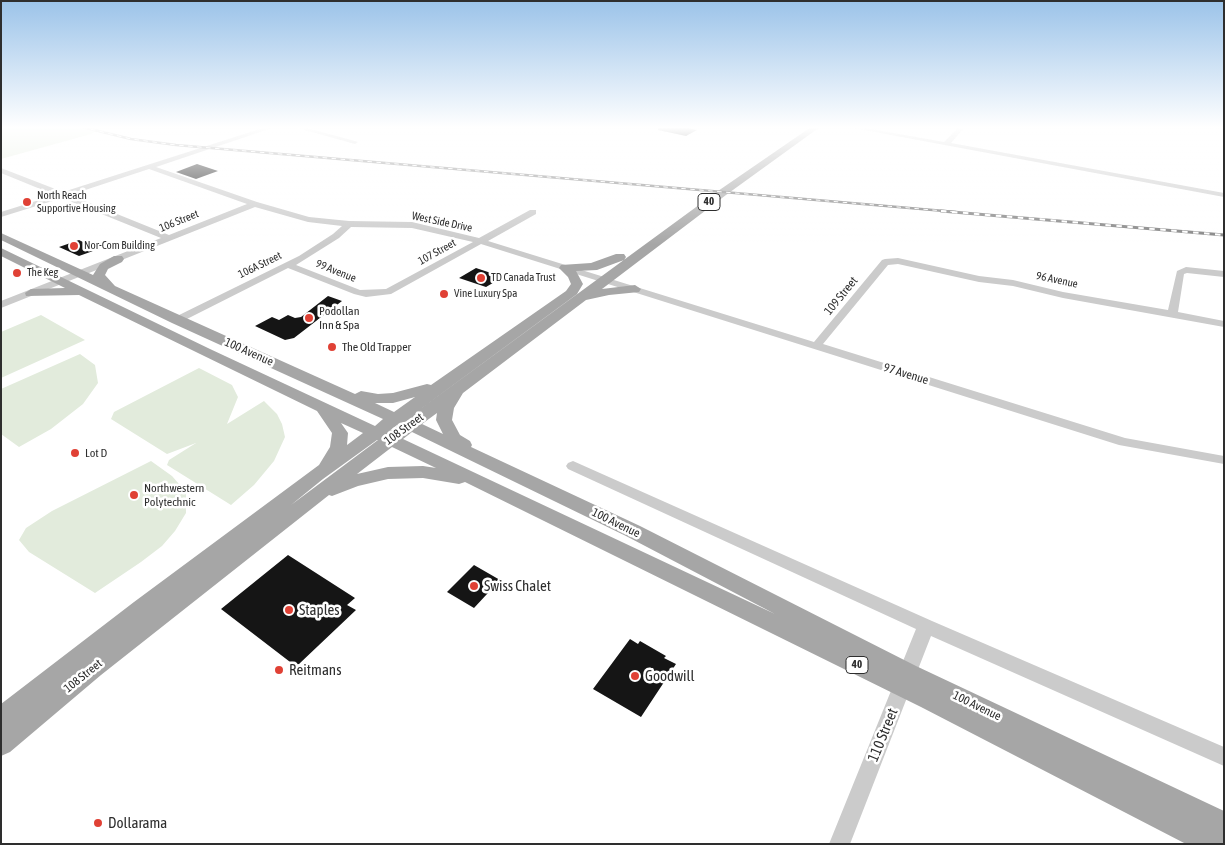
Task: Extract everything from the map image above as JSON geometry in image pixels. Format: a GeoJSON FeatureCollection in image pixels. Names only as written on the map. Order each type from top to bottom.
{"type":"FeatureCollection","features":[{"type":"Feature","properties":{"kind":"main road","name":"108 Street"},"geometry":{"type":"LineString","coordinates":[[575,296],[592,276],[747,166]]}},
{"type":"Feature","properties":{"kind":"main road","name":"108 Street"},"geometry":{"type":"LineString","coordinates":[[1,744],[93,668],[272,528],[393,429],[575,296],[605,280],[760,166]]}},
{"type":"Feature","properties":{"kind":"main road","name":"100 Avenue"},"geometry":{"type":"LineString","coordinates":[[1,236],[177,320],[341,393],[393,429],[497,490],[905,680],[1224,825]]}},
{"type":"Feature","properties":{"kind":"main road","name":"100 Avenue"},"geometry":{"type":"LineString","coordinates":[[1,251],[205,352],[322,406],[484,460],[633,531],[905,680],[1215,844]]}},
{"type":"Feature","properties":{"kind":"main road"},"geometry":{"type":"LineString","coordinates":[[565,268],[593,267],[620,257]]}},
{"type":"Feature","properties":{"kind":"main road"},"geometry":{"type":"LineString","coordinates":[[113,290],[98,276],[104,267],[118,259]]}},
{"type":"Feature","properties":{"kind":"main road"},"geometry":{"type":"LineString","coordinates":[[565,268],[573,275],[577,284],[575,296],[608,291],[635,290]]}},
{"type":"Feature","properties":{"kind":"main road"},"geometry":{"type":"LineString","coordinates":[[31,293],[65,290],[82,292]]}},
{"type":"Feature","properties":{"kind":"main road"},"geometry":{"type":"LineString","coordinates":[[205,352],[229,355],[273,371],[506,481],[633,531]]}},
{"type":"Feature","properties":{"kind":"main road"},"geometry":{"type":"LineString","coordinates":[[341,393],[378,399],[394,398],[456,382]]}},
{"type":"Feature","properties":{"kind":"main road"},"geometry":{"type":"LineString","coordinates":[[456,382],[446,408],[444,424],[453,438],[484,460]]}},
{"type":"Feature","properties":{"kind":"main road"},"geometry":{"type":"LineString","coordinates":[[316,476],[333,457],[340,440],[338,428],[322,406]]}},
{"type":"Feature","properties":{"kind":"main road","name":"108 Street"},"geometry":{"type":"LineString","coordinates":[[1,719],[134,613],[316,476],[393,429]]}},
{"type":"Feature","properties":{"kind":"main road"},"geometry":{"type":"LineString","coordinates":[[272,528],[334,489],[353,481],[380,474],[407,472],[440,474],[497,490]]}},
{"type":"Feature","properties":{"kind":"street"},"geometry":{"type":"LineString","coordinates":[[1068,166],[1224,195]]}},
{"type":"Feature","properties":{"kind":"street"},"geometry":{"type":"LineString","coordinates":[[1,215],[149,167]]}},
{"type":"Feature","properties":{"kind":"street","name":"West Side Drive"},"geometry":{"type":"LineString","coordinates":[[149,167],[254,204],[308,219],[349,224],[420,226],[480,241],[592,276]]}},
{"type":"Feature","properties":{"kind":"street"},"geometry":{"type":"LineString","coordinates":[[1,170],[169,238]]}},
{"type":"Feature","properties":{"kind":"street","name":"106 Street"},"geometry":{"type":"LineString","coordinates":[[1,305],[254,204]]}},
{"type":"Feature","properties":{"kind":"street","name":"107 Street"},"geometry":{"type":"LineString","coordinates":[[377,294],[398,287],[533,212]]}},
{"type":"Feature","properties":{"kind":"street","name":"106A Street"},"geometry":{"type":"LineString","coordinates":[[177,320],[288,265],[322,246],[349,224]]}},
{"type":"Feature","properties":{"kind":"street","name":"96 Avenue"},"geometry":{"type":"LineString","coordinates":[[885,262],[898,261],[979,279],[1012,283],[1224,324]]}},
{"type":"Feature","properties":{"kind":"street","name":"109 Street"},"geometry":{"type":"LineString","coordinates":[[816,346],[885,262]]}},
{"type":"Feature","properties":{"kind":"street","name":"99 Avenue"},"geometry":{"type":"LineString","coordinates":[[288,265],[357,292],[377,294]]}},
{"type":"Feature","properties":{"kind":"street"},"geometry":{"type":"LineString","coordinates":[[1172,314],[1180,273],[1186,270],[1224,274]]}},
{"type":"Feature","properties":{"kind":"street","name":"97 Avenue"},"geometry":{"type":"LineString","coordinates":[[592,276],[1124,442],[1224,460]]}},
{"type":"Feature","properties":{"kind":"street"},"geometry":{"type":"LineString","coordinates":[[573,466],[926,626],[1224,757]]}},
{"type":"Feature","properties":{"kind":"street","name":"110 Street"},"geometry":{"type":"LineString","coordinates":[[839,844],[926,626]]}},
{"type":"Feature","properties":{"kind":"green space"},"geometry":{"type":"Polygon","coordinates":[[[41,315],[85,340],[1,378],[1,332],[41,315]]]}},
{"type":"Feature","properties":{"kind":"green space"},"geometry":{"type":"Polygon","coordinates":[[[80,354],[95,365],[98,383],[83,404],[51,429],[19,447],[1,434],[1,389],[80,354]]]}},
{"type":"Feature","properties":{"kind":"green space"},"geometry":{"type":"Polygon","coordinates":[[[199,368],[232,385],[238,397],[227,424],[264,401],[277,414],[282,424],[285,437],[274,461],[254,485],[231,505],[167,465],[169,460],[196,443],[167,454],[111,419],[114,412],[199,368]]]}},
{"type":"Feature","properties":{"kind":"green space"},"geometry":{"type":"Polygon","coordinates":[[[151,461],[172,476],[186,492],[186,513],[175,531],[162,546],[95,593],[29,552],[19,540],[26,528],[52,511],[151,461]]]}},
{"type":"Feature","properties":{"kind":"building"},"geometry":{"type":"Polygon","coordinates":[[[191,166],[204,166],[218,171],[196,179],[176,172],[191,166]]]}},
{"type":"Feature","properties":{"kind":"building","name":"Nor-Com Building"},"geometry":{"type":"Polygon","coordinates":[[[79,240],[89,245],[84,247],[93,251],[79,256],[59,247],[79,240]]]}},
{"type":"Feature","properties":{"kind":"building","name":"TD Canada Trust"},"geometry":{"type":"Polygon","coordinates":[[[476,268],[503,277],[486,287],[459,278],[476,268]]]}},
{"type":"Feature","properties":{"kind":"building","name":"Podollan Inn & Spa"},"geometry":{"type":"Polygon","coordinates":[[[328,296],[342,301],[294,338],[285,340],[255,326],[272,317],[279,320],[288,315],[295,318],[301,317],[328,296]]]}},
{"type":"Feature","properties":{"kind":"building","name":"Staples"},"geometry":{"type":"Polygon","coordinates":[[[288,555],[355,598],[347,605],[356,610],[299,664],[294,665],[221,609],[288,555]]]}},
{"type":"Feature","properties":{"kind":"building","name":"Swiss Chalet"},"geometry":{"type":"Polygon","coordinates":[[[474,565],[500,580],[474,608],[447,592],[474,565]]]}},
{"type":"Feature","properties":{"kind":"building","name":"Goodwill"},"geometry":{"type":"Polygon","coordinates":[[[630,639],[638,644],[640,641],[676,664],[641,717],[593,689],[630,639]]]}},
{"type":"Feature","properties":{"kind":"railway"},"geometry":{"type":"LineString","coordinates":[[426,166],[956,212]]}},
{"type":"Feature","properties":{"kind":"railway"},"geometry":{"type":"LineString","coordinates":[[941,211],[1224,235]]}},
{"type":"Feature","properties":{"kind":"place","name":"North Reach Supportive Housing"},"geometry":{"type":"Point","coordinates":[27,202]}},
{"type":"Feature","properties":{"kind":"place","name":"Nor-Com Building"},"geometry":{"type":"Point","coordinates":[74,246]}},
{"type":"Feature","properties":{"kind":"place","name":"The Keg"},"geometry":{"type":"Point","coordinates":[17,273]}},
{"type":"Feature","properties":{"kind":"place","name":"TD Canada Trust"},"geometry":{"type":"Point","coordinates":[481,278]}},
{"type":"Feature","properties":{"kind":"place","name":"Vine Luxury Spa"},"geometry":{"type":"Point","coordinates":[444,294]}},
{"type":"Feature","properties":{"kind":"place","name":"Podollan Inn & Spa"},"geometry":{"type":"Point","coordinates":[309,318]}},
{"type":"Feature","properties":{"kind":"place","name":"The Old Trapper"},"geometry":{"type":"Point","coordinates":[332,347]}},
{"type":"Feature","properties":{"kind":"place","name":"Lot D"},"geometry":{"type":"Point","coordinates":[75,453]}},
{"type":"Feature","properties":{"kind":"place","name":"Northwestern Polytechnic"},"geometry":{"type":"Point","coordinates":[134,495]}},
{"type":"Feature","properties":{"kind":"place","name":"Swiss Chalet"},"geometry":{"type":"Point","coordinates":[474,586]}},
{"type":"Feature","properties":{"kind":"place","name":"Staples"},"geometry":{"type":"Point","coordinates":[289,610]}},
{"type":"Feature","properties":{"kind":"place","name":"Reitmans"},"geometry":{"type":"Point","coordinates":[279,670]}},
{"type":"Feature","properties":{"kind":"place","name":"Goodwill"},"geometry":{"type":"Point","coordinates":[635,676]}},
{"type":"Feature","properties":{"kind":"place","name":"Dollarama"},"geometry":{"type":"Point","coordinates":[98,823]}}]}
